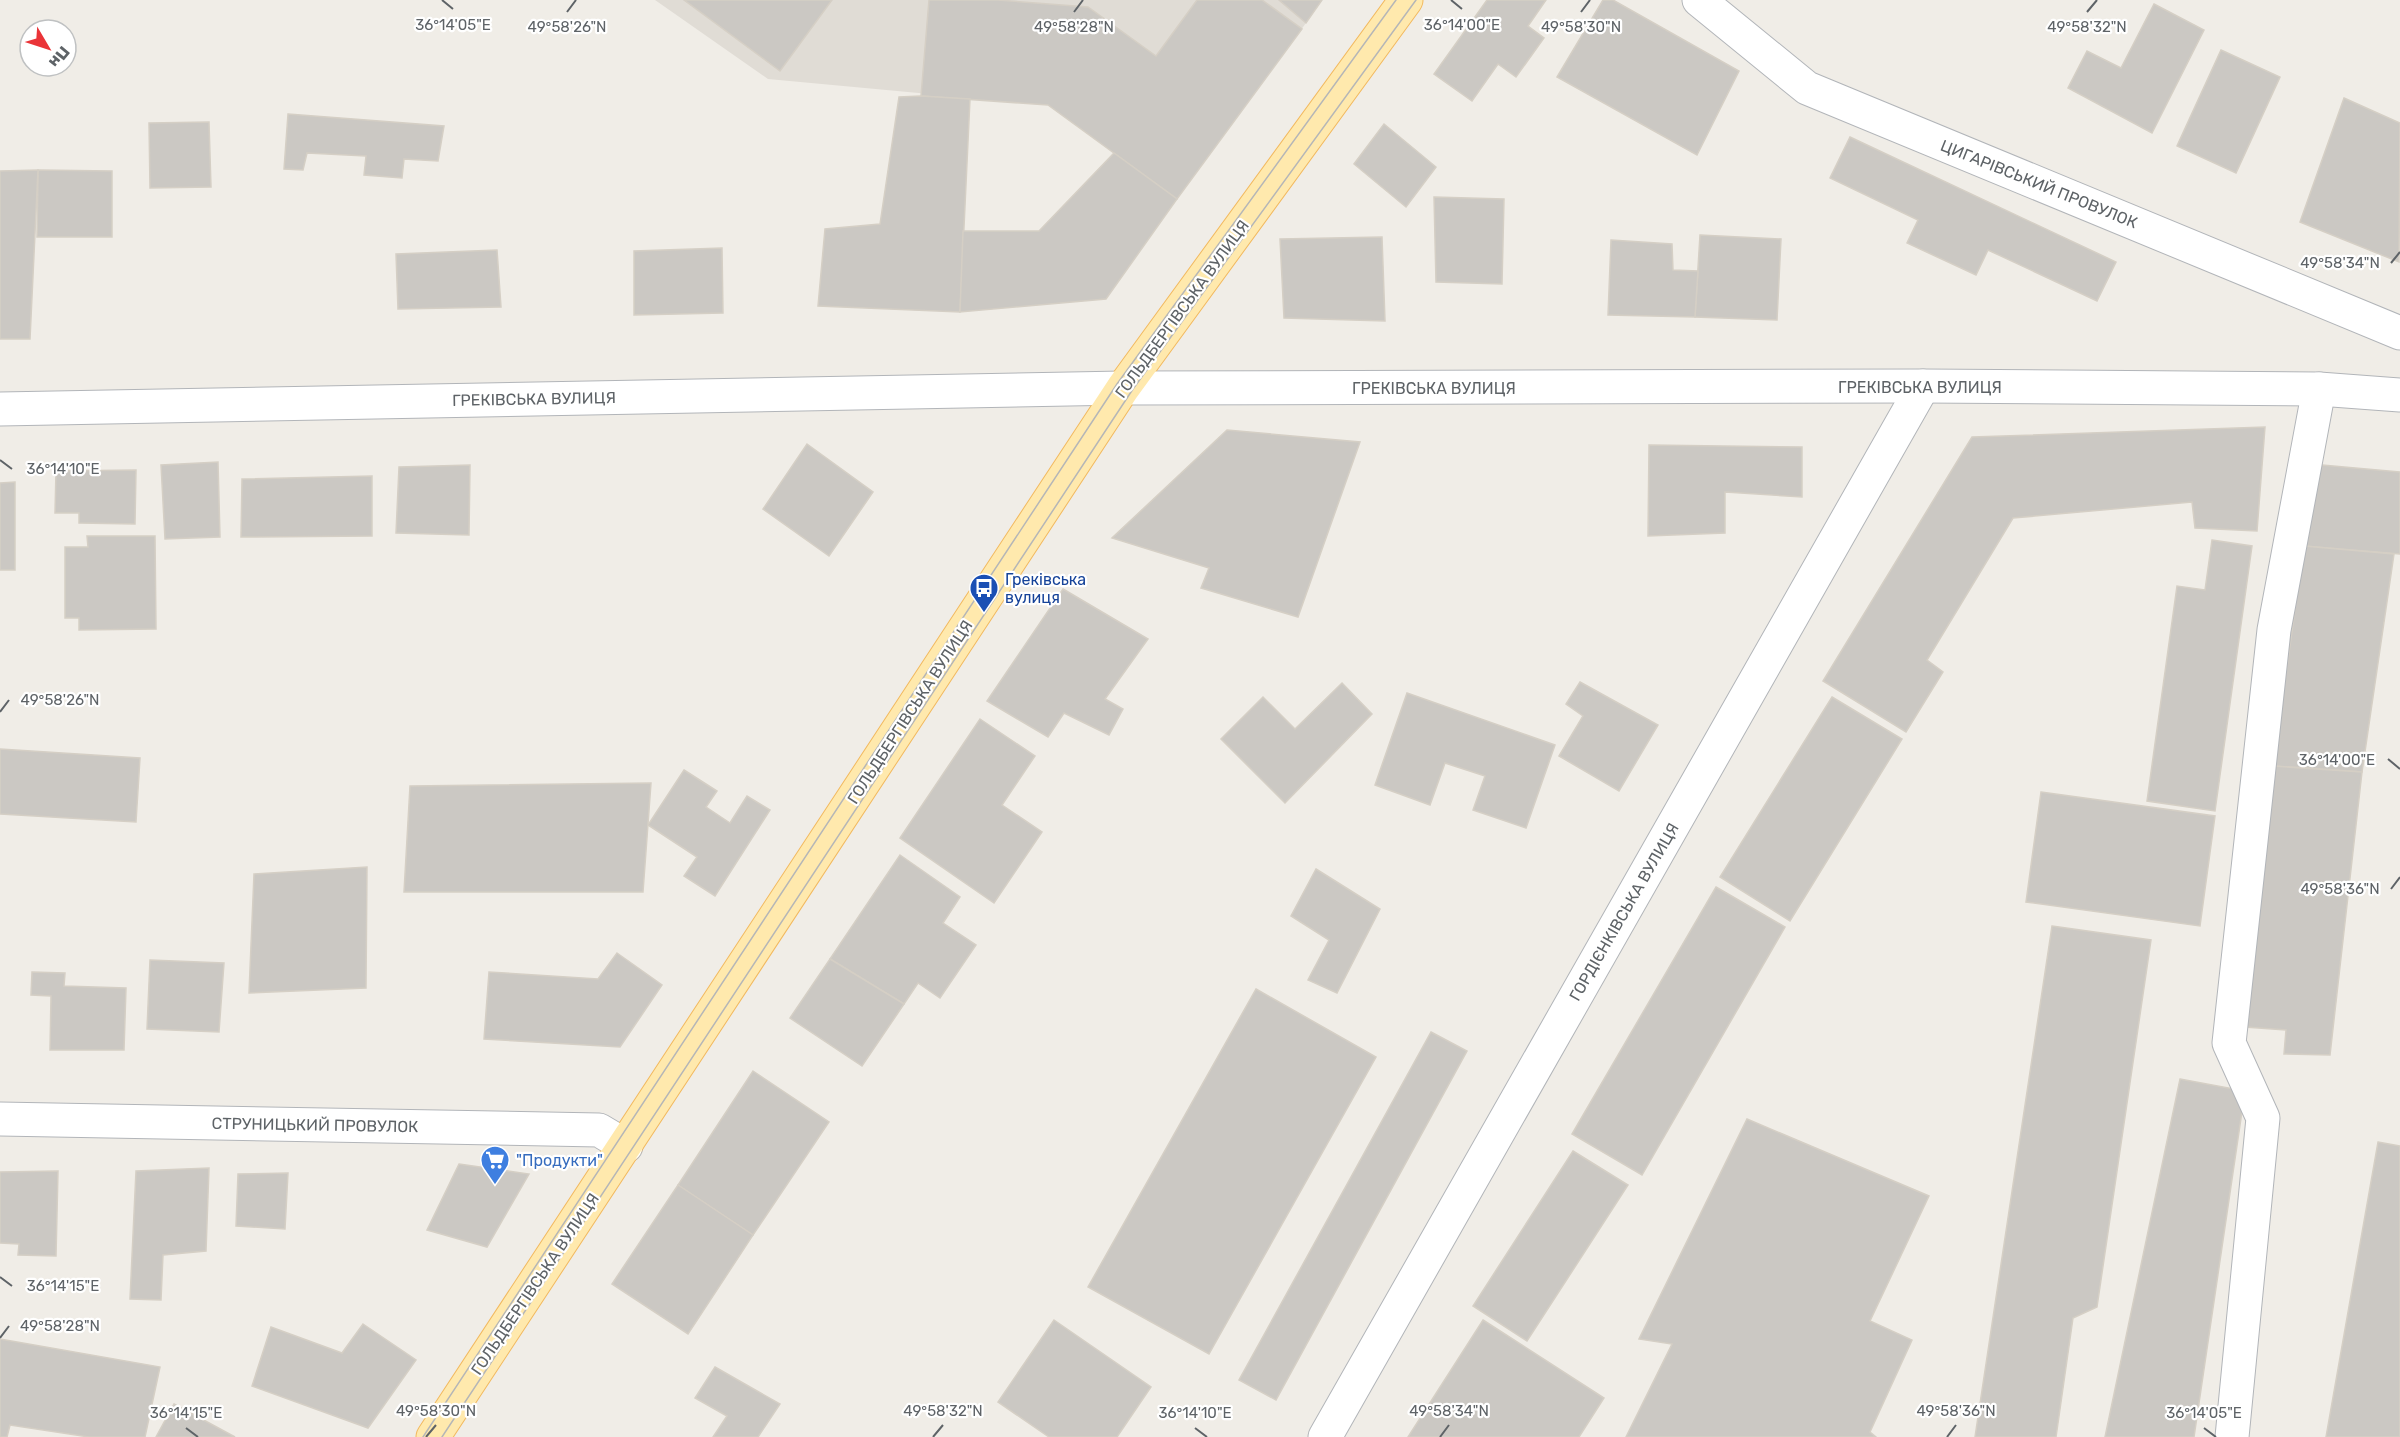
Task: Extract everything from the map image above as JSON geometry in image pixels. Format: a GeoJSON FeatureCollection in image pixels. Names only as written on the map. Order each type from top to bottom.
{"type":"FeatureCollection","features":[{"type":"Feature","properties":{"kind":"main road","name":"ГОЛЬДБЕРГІВСЬКА ВУЛИЦЯ"},"geometry":{"type":"LineString","coordinates":[[433,1437],[1123,388],[1406,0]]}},
{"type":"Feature","properties":{"kind":"street","name":"ЦИГАРІВСЬКИЙ ПРОВУЛОК"},"geometry":{"type":"LineString","coordinates":[[1699,0],[1807,88],[2400,333]]}},
{"type":"Feature","properties":{"kind":"street","name":"ГРЕКІВСЬКА ВУЛИЦЯ"},"geometry":{"type":"LineString","coordinates":[[0,410],[1123,388],[1923,386],[2319,389],[2400,395]]}},
{"type":"Feature","properties":{"kind":"street","name":"ГОРДІЄНКІВСЬКА ВУЛИЦЯ"},"geometry":{"type":"LineString","coordinates":[[1325,1437],[1923,386]]}},
{"type":"Feature","properties":{"kind":"street"},"geometry":{"type":"LineString","coordinates":[[2232,1437],[2263,1118],[2229,1043],[2274,630],[2319,389]]}},
{"type":"Feature","properties":{"kind":"street","name":"СТРУНИЦЬКИЙ ПРОВУЛОК"},"geometry":{"type":"LineString","coordinates":[[0,1119],[599,1130],[626,1146]]}},
{"type":"Feature","properties":{"kind":"shaded area"},"geometry":{"type":"Polygon","coordinates":[[[655,0],[1279,0],[1306,23],[1177,199],[1048,105],[768,79],[655,0]]]}},
{"type":"Feature","properties":{"kind":"building"},"geometry":{"type":"Polygon","coordinates":[[[684,0],[832,0],[780,71],[684,0]]]}},
{"type":"Feature","properties":{"kind":"building"},"geometry":{"type":"Polygon","coordinates":[[[929,0],[998,0],[1088,7],[1156,56],[1197,0],[1262,0],[1302,29],[1177,199],[1048,105],[921,96],[929,0]]]}},
{"type":"Feature","properties":{"kind":"building"},"geometry":{"type":"Polygon","coordinates":[[[1279,0],[1322,0],[1306,23],[1279,0]]]}},
{"type":"Feature","properties":{"kind":"building"},"geometry":{"type":"Polygon","coordinates":[[[1487,0],[1546,0],[1528,26],[1544,38],[1516,77],[1498,64],[1472,101],[1434,74],[1487,0]]]}},
{"type":"Feature","properties":{"kind":"building"},"geometry":{"type":"Polygon","coordinates":[[[1603,0],[1613,0],[1739,71],[1697,155],[1557,77],[1603,0]]]}},
{"type":"Feature","properties":{"kind":"building"},"geometry":{"type":"Polygon","coordinates":[[[2154,4],[2204,30],[2152,133],[2068,88],[2087,51],[2121,68],[2154,4]]]}},
{"type":"Feature","properties":{"kind":"building"},"geometry":{"type":"Polygon","coordinates":[[[2221,50],[2280,77],[2236,173],[2177,146],[2221,50]]]}},
{"type":"Feature","properties":{"kind":"building"},"geometry":{"type":"Polygon","coordinates":[[[899,97],[970,99],[960,312],[818,306],[825,229],[880,224],[899,97]]]}},
{"type":"Feature","properties":{"kind":"building"},"geometry":{"type":"Polygon","coordinates":[[[2344,98],[2400,123],[2399,262],[2300,222],[2344,98]]]}},
{"type":"Feature","properties":{"kind":"building"},"geometry":{"type":"Polygon","coordinates":[[[288,114],[444,126],[438,161],[404,159],[402,178],[364,175],[366,156],[307,153],[303,170],[284,169],[288,114]]]}},
{"type":"Feature","properties":{"kind":"building"},"geometry":{"type":"Polygon","coordinates":[[[209,122],[211,187],[150,188],[149,123],[209,122]]]}},
{"type":"Feature","properties":{"kind":"building"},"geometry":{"type":"Polygon","coordinates":[[[1384,124],[1436,167],[1406,207],[1354,164],[1384,124]]]}},
{"type":"Feature","properties":{"kind":"building"},"geometry":{"type":"Polygon","coordinates":[[[1850,137],[2116,262],[2097,301],[1988,250],[1976,275],[1907,243],[1918,220],[1830,178],[1850,137]]]}},
{"type":"Feature","properties":{"kind":"building"},"geometry":{"type":"Polygon","coordinates":[[[1114,153],[1177,199],[1106,299],[960,312],[963,231],[1039,231],[1114,153]]]}},
{"type":"Feature","properties":{"kind":"building"},"geometry":{"type":"Polygon","coordinates":[[[38,170],[112,171],[112,237],[37,237],[38,170]]]}},
{"type":"Feature","properties":{"kind":"building"},"geometry":{"type":"Polygon","coordinates":[[[38,170],[30,339],[0,339],[0,171],[38,170]]]}},
{"type":"Feature","properties":{"kind":"building"},"geometry":{"type":"Polygon","coordinates":[[[1434,197],[1504,199],[1502,284],[1436,282],[1434,197]]]}},
{"type":"Feature","properties":{"kind":"building"},"geometry":{"type":"Polygon","coordinates":[[[1700,235],[1781,239],[1777,320],[1695,317],[1700,235]]]}},
{"type":"Feature","properties":{"kind":"building"},"geometry":{"type":"Polygon","coordinates":[[[1382,237],[1385,321],[1284,318],[1280,239],[1382,237]]]}},
{"type":"Feature","properties":{"kind":"building"},"geometry":{"type":"Polygon","coordinates":[[[1611,240],[1672,244],[1673,270],[1698,271],[1695,317],[1608,315],[1611,240]]]}},
{"type":"Feature","properties":{"kind":"building"},"geometry":{"type":"Polygon","coordinates":[[[722,248],[723,313],[634,315],[634,251],[722,248]]]}},
{"type":"Feature","properties":{"kind":"building"},"geometry":{"type":"Polygon","coordinates":[[[497,250],[501,307],[398,309],[396,254],[497,250]]]}},
{"type":"Feature","properties":{"kind":"building"},"geometry":{"type":"Polygon","coordinates":[[[2265,427],[2257,531],[2195,528],[2192,502],[2013,518],[1927,660],[1943,672],[1906,732],[1823,681],[1972,437],[2265,427]]]}},
{"type":"Feature","properties":{"kind":"building"},"geometry":{"type":"Polygon","coordinates":[[[1227,430],[1360,442],[1298,617],[1201,588],[1209,568],[1112,538],[1227,430]]]}},
{"type":"Feature","properties":{"kind":"building"},"geometry":{"type":"Polygon","coordinates":[[[807,444],[873,492],[829,556],[763,509],[807,444]]]}},
{"type":"Feature","properties":{"kind":"building"},"geometry":{"type":"Polygon","coordinates":[[[1649,445],[1802,447],[1802,497],[1725,492],[1725,533],[1648,536],[1649,445]]]}},
{"type":"Feature","properties":{"kind":"building"},"geometry":{"type":"Polygon","coordinates":[[[218,462],[220,537],[165,539],[161,465],[218,462]]]}},
{"type":"Feature","properties":{"kind":"building"},"geometry":{"type":"Polygon","coordinates":[[[2311,464],[2400,472],[2400,554],[2304,546],[2311,464]]]}},
{"type":"Feature","properties":{"kind":"building"},"geometry":{"type":"Polygon","coordinates":[[[470,465],[469,535],[396,533],[399,467],[470,465]]]}},
{"type":"Feature","properties":{"kind":"building"},"geometry":{"type":"Polygon","coordinates":[[[136,470],[135,524],[79,523],[79,513],[55,513],[56,471],[136,470]]]}},
{"type":"Feature","properties":{"kind":"building"},"geometry":{"type":"Polygon","coordinates":[[[372,476],[372,536],[241,537],[242,479],[372,476]]]}},
{"type":"Feature","properties":{"kind":"building"},"geometry":{"type":"Polygon","coordinates":[[[15,482],[15,570],[0,570],[0,483],[15,482]]]}},
{"type":"Feature","properties":{"kind":"building"},"geometry":{"type":"Polygon","coordinates":[[[87,536],[155,536],[156,629],[79,630],[79,618],[65,618],[65,547],[88,547],[87,536]]]}},
{"type":"Feature","properties":{"kind":"building"},"geometry":{"type":"Polygon","coordinates":[[[2212,540],[2252,546],[2215,811],[2147,801],[2177,586],[2205,590],[2212,540]]]}},
{"type":"Feature","properties":{"kind":"building"},"geometry":{"type":"Polygon","coordinates":[[[2304,546],[2394,554],[2362,772],[2273,766],[2304,546]]]}},
{"type":"Feature","properties":{"kind":"building"},"geometry":{"type":"Polygon","coordinates":[[[1063,589],[1148,639],[1105,699],[1123,709],[1109,735],[1064,713],[1048,737],[987,701],[1063,589]]]}},
{"type":"Feature","properties":{"kind":"building"},"geometry":{"type":"Polygon","coordinates":[[[1580,682],[1658,725],[1619,791],[1559,756],[1583,716],[1566,704],[1580,682]]]}},
{"type":"Feature","properties":{"kind":"building"},"geometry":{"type":"Polygon","coordinates":[[[1342,683],[1372,714],[1285,803],[1221,739],[1263,697],[1295,729],[1342,683]]]}},
{"type":"Feature","properties":{"kind":"building"},"geometry":{"type":"Polygon","coordinates":[[[1407,693],[1555,745],[1526,828],[1473,810],[1485,776],[1445,763],[1430,805],[1375,785],[1407,693]]]}},
{"type":"Feature","properties":{"kind":"building"},"geometry":{"type":"Polygon","coordinates":[[[1832,697],[1902,739],[1790,921],[1720,877],[1832,697]]]}},
{"type":"Feature","properties":{"kind":"building"},"geometry":{"type":"Polygon","coordinates":[[[980,719],[1035,756],[1002,805],[1042,832],[994,903],[900,838],[980,719]]]}},
{"type":"Feature","properties":{"kind":"building"},"geometry":{"type":"Polygon","coordinates":[[[0,749],[140,758],[136,822],[0,814],[0,749]]]}},
{"type":"Feature","properties":{"kind":"building"},"geometry":{"type":"Polygon","coordinates":[[[2273,766],[2362,772],[2330,1055],[2284,1054],[2286,1030],[2245,1027],[2273,766]]]}},
{"type":"Feature","properties":{"kind":"building"},"geometry":{"type":"Polygon","coordinates":[[[684,770],[717,791],[706,807],[730,823],[747,796],[770,810],[715,896],[684,876],[697,857],[648,825],[684,770]]]}},
{"type":"Feature","properties":{"kind":"building"},"geometry":{"type":"Polygon","coordinates":[[[651,783],[643,892],[404,892],[410,786],[651,783]]]}},
{"type":"Feature","properties":{"kind":"building"},"geometry":{"type":"Polygon","coordinates":[[[2041,792],[2215,816],[2200,926],[2026,902],[2041,792]]]}},
{"type":"Feature","properties":{"kind":"building"},"geometry":{"type":"Polygon","coordinates":[[[900,855],[960,897],[943,923],[976,945],[940,998],[918,983],[904,1004],[830,959],[900,855]]]}},
{"type":"Feature","properties":{"kind":"building"},"geometry":{"type":"Polygon","coordinates":[[[367,867],[366,988],[249,993],[254,874],[367,867]]]}},
{"type":"Feature","properties":{"kind":"building"},"geometry":{"type":"Polygon","coordinates":[[[1316,869],[1380,909],[1337,993],[1308,980],[1329,940],[1291,916],[1316,869]]]}},
{"type":"Feature","properties":{"kind":"building"},"geometry":{"type":"Polygon","coordinates":[[[1716,887],[1785,927],[1642,1175],[1572,1134],[1716,887]]]}},
{"type":"Feature","properties":{"kind":"building"},"geometry":{"type":"Polygon","coordinates":[[[2052,926],[2151,940],[2097,1307],[2073,1318],[2056,1437],[1975,1437],[2052,926]]]}},
{"type":"Feature","properties":{"kind":"building"},"geometry":{"type":"Polygon","coordinates":[[[617,953],[662,985],[620,1047],[484,1039],[489,972],[598,979],[617,953]]]}},
{"type":"Feature","properties":{"kind":"building"},"geometry":{"type":"Polygon","coordinates":[[[830,959],[904,1004],[862,1066],[790,1018],[830,959]]]}},
{"type":"Feature","properties":{"kind":"building"},"geometry":{"type":"Polygon","coordinates":[[[150,960],[224,963],[219,1032],[147,1029],[150,960]]]}},
{"type":"Feature","properties":{"kind":"building"},"geometry":{"type":"Polygon","coordinates":[[[32,972],[65,973],[64,986],[126,988],[124,1050],[50,1050],[51,996],[31,995],[32,972]]]}},
{"type":"Feature","properties":{"kind":"building"},"geometry":{"type":"Polygon","coordinates":[[[1256,989],[1376,1057],[1209,1354],[1088,1287],[1256,989]]]}},
{"type":"Feature","properties":{"kind":"building"},"geometry":{"type":"Polygon","coordinates":[[[1431,1032],[1467,1051],[1276,1400],[1239,1380],[1431,1032]]]}},
{"type":"Feature","properties":{"kind":"building"},"geometry":{"type":"Polygon","coordinates":[[[753,1071],[829,1122],[753,1235],[678,1185],[753,1071]]]}},
{"type":"Feature","properties":{"kind":"building"},"geometry":{"type":"Polygon","coordinates":[[[2180,1079],[2245,1091],[2194,1437],[2105,1437],[2180,1079]]]}},
{"type":"Feature","properties":{"kind":"building"},"geometry":{"type":"Polygon","coordinates":[[[1747,1119],[1929,1196],[1870,1321],[1912,1340],[1870,1432],[1876,1437],[1626,1437],[1672,1344],[1639,1339],[1747,1119]]]}},
{"type":"Feature","properties":{"kind":"building"},"geometry":{"type":"Polygon","coordinates":[[[2378,1142],[2400,1146],[2400,1437],[2326,1437],[2378,1142]]]}},
{"type":"Feature","properties":{"kind":"building"},"geometry":{"type":"Polygon","coordinates":[[[1573,1151],[1628,1185],[1527,1341],[1473,1306],[1573,1151]]]}},
{"type":"Feature","properties":{"kind":"building"},"geometry":{"type":"Polygon","coordinates":[[[459,1164],[529,1174],[487,1247],[427,1230],[459,1164]]]}},
{"type":"Feature","properties":{"kind":"building"},"geometry":{"type":"Polygon","coordinates":[[[209,1168],[206,1251],[163,1255],[161,1300],[130,1299],[136,1171],[209,1168]]]}},
{"type":"Feature","properties":{"kind":"building"},"geometry":{"type":"Polygon","coordinates":[[[58,1171],[56,1256],[18,1255],[19,1244],[0,1243],[0,1172],[58,1171]]]}},
{"type":"Feature","properties":{"kind":"building"},"geometry":{"type":"Polygon","coordinates":[[[288,1173],[285,1229],[236,1226],[238,1174],[288,1173]]]}},
{"type":"Feature","properties":{"kind":"building"},"geometry":{"type":"Polygon","coordinates":[[[678,1185],[753,1235],[688,1334],[612,1284],[678,1185]]]}},
{"type":"Feature","properties":{"kind":"building"},"geometry":{"type":"Polygon","coordinates":[[[1054,1320],[1151,1387],[1117,1437],[1049,1437],[998,1402],[1054,1320]]]}},
{"type":"Feature","properties":{"kind":"building"},"geometry":{"type":"Polygon","coordinates":[[[1483,1320],[1604,1398],[1579,1437],[1408,1437],[1483,1320]]]}},
{"type":"Feature","properties":{"kind":"building"},"geometry":{"type":"Polygon","coordinates":[[[363,1324],[416,1360],[368,1428],[252,1386],[271,1327],[342,1353],[363,1324]]]}},
{"type":"Feature","properties":{"kind":"building"},"geometry":{"type":"Polygon","coordinates":[[[0,1339],[160,1367],[145,1437],[89,1437],[10,1425],[7,1437],[0,1437],[0,1339]]]}},
{"type":"Feature","properties":{"kind":"building"},"geometry":{"type":"Polygon","coordinates":[[[715,1367],[780,1404],[758,1437],[713,1437],[727,1416],[695,1398],[715,1367]]]}},
{"type":"Feature","properties":{"kind":"building"},"geometry":{"type":"Polygon","coordinates":[[[174,1404],[235,1437],[156,1437],[174,1404]]]}},
{"type":"Feature","properties":{"kind":"tram line"},"geometry":{"type":"LineString","coordinates":[[423,1437],[1117,384],[1396,0]]}},
{"type":"Feature","properties":{"kind":"tram line"},"geometry":{"type":"LineString","coordinates":[[442,1437],[1133,389],[1416,0]]}},
{"type":"Feature","properties":{"kind":"place","name":"Греківська вулиця"},"geometry":{"type":"Point","coordinates":[984,614]}},
{"type":"Feature","properties":{"kind":"place","name":"\"Продукти\""},"geometry":{"type":"Point","coordinates":[495,1186]}}]}
